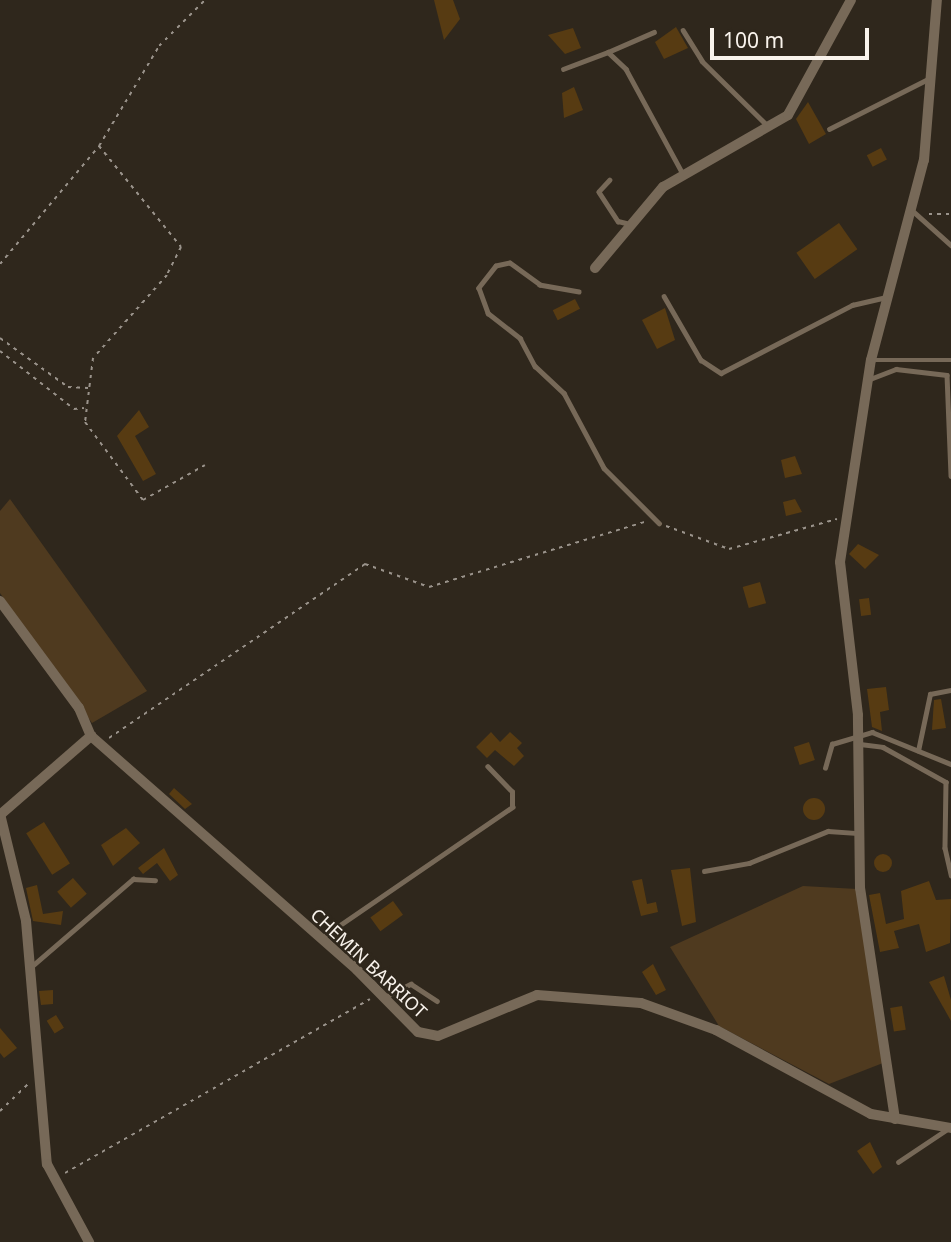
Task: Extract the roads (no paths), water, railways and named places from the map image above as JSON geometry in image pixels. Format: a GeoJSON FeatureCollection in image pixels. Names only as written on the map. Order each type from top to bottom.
{"type":"FeatureCollection","features":[{"type":"Feature","properties":{"kind":"street"},"geometry":{"type":"LineString","coordinates":[[596,268],[663,187],[772,128],[794,106],[851,0]]}},
{"type":"Feature","properties":{"kind":"street"},"geometry":{"type":"LineString","coordinates":[[895,1119],[860,888],[859,739],[841,590],[844,521],[866,382],[918,213],[937,0]]}},
{"type":"Feature","properties":{"kind":"street"},"geometry":{"type":"LineString","coordinates":[[0,601],[79,708],[91,736],[0,814],[30,968],[47,1164],[89,1242]]}},
{"type":"Feature","properties":{"kind":"street","name":"CHEMIN BARRIOT"},"geometry":{"type":"LineString","coordinates":[[91,736],[320,938],[385,998],[412,1028],[432,1037],[537,995],[640,1003],[716,1030],[871,1114],[951,1128]]}},
{"type":"Feature","properties":{"kind":"lane"},"geometry":{"type":"LineString","coordinates":[[683,30],[702,61],[772,128]]}},
{"type":"Feature","properties":{"kind":"lane"},"geometry":{"type":"LineString","coordinates":[[563,69],[654,32]]}},
{"type":"Feature","properties":{"kind":"lane"},"geometry":{"type":"LineString","coordinates":[[608,52],[626,69],[684,174]]}},
{"type":"Feature","properties":{"kind":"lane"},"geometry":{"type":"LineString","coordinates":[[829,129],[930,79]]}},
{"type":"Feature","properties":{"kind":"lane"},"geometry":{"type":"LineString","coordinates":[[610,180],[599,192],[618,222],[634,224]]}},
{"type":"Feature","properties":{"kind":"lane"},"geometry":{"type":"LineString","coordinates":[[918,213],[951,244]]}},
{"type":"Feature","properties":{"kind":"lane"},"geometry":{"type":"LineString","coordinates":[[579,292],[540,285],[510,263],[485,275],[480,299],[564,393],[604,468],[659,523]]}},
{"type":"Feature","properties":{"kind":"lane"},"geometry":{"type":"LineString","coordinates":[[664,296],[701,360],[721,373],[852,305],[890,298]]}},
{"type":"Feature","properties":{"kind":"lane"},"geometry":{"type":"LineString","coordinates":[[871,360],[951,360]]}},
{"type":"Feature","properties":{"kind":"lane"},"geometry":{"type":"LineString","coordinates":[[866,382],[896,369],[947,375],[951,476]]}},
{"type":"Feature","properties":{"kind":"lane"},"geometry":{"type":"LineString","coordinates":[[918,751],[930,694],[951,690]]}},
{"type":"Feature","properties":{"kind":"lane"},"geometry":{"type":"LineString","coordinates":[[825,768],[832,744],[859,739],[872,732],[951,764]]}},
{"type":"Feature","properties":{"kind":"lane"},"geometry":{"type":"LineString","coordinates":[[859,739],[883,747],[946,782],[951,875]]}},
{"type":"Feature","properties":{"kind":"lane"},"geometry":{"type":"LineString","coordinates":[[320,938],[512,807],[512,792],[488,766]]}},
{"type":"Feature","properties":{"kind":"lane"},"geometry":{"type":"LineString","coordinates":[[704,871],[749,863],[828,831],[859,833]]}},
{"type":"Feature","properties":{"kind":"lane"},"geometry":{"type":"LineString","coordinates":[[30,968],[133,879],[155,880]]}},
{"type":"Feature","properties":{"kind":"lane"},"geometry":{"type":"LineString","coordinates":[[385,998],[411,984],[437,1001]]}},
{"type":"Feature","properties":{"kind":"lane"},"geometry":{"type":"LineString","coordinates":[[898,1162],[951,1128]]}}]}
